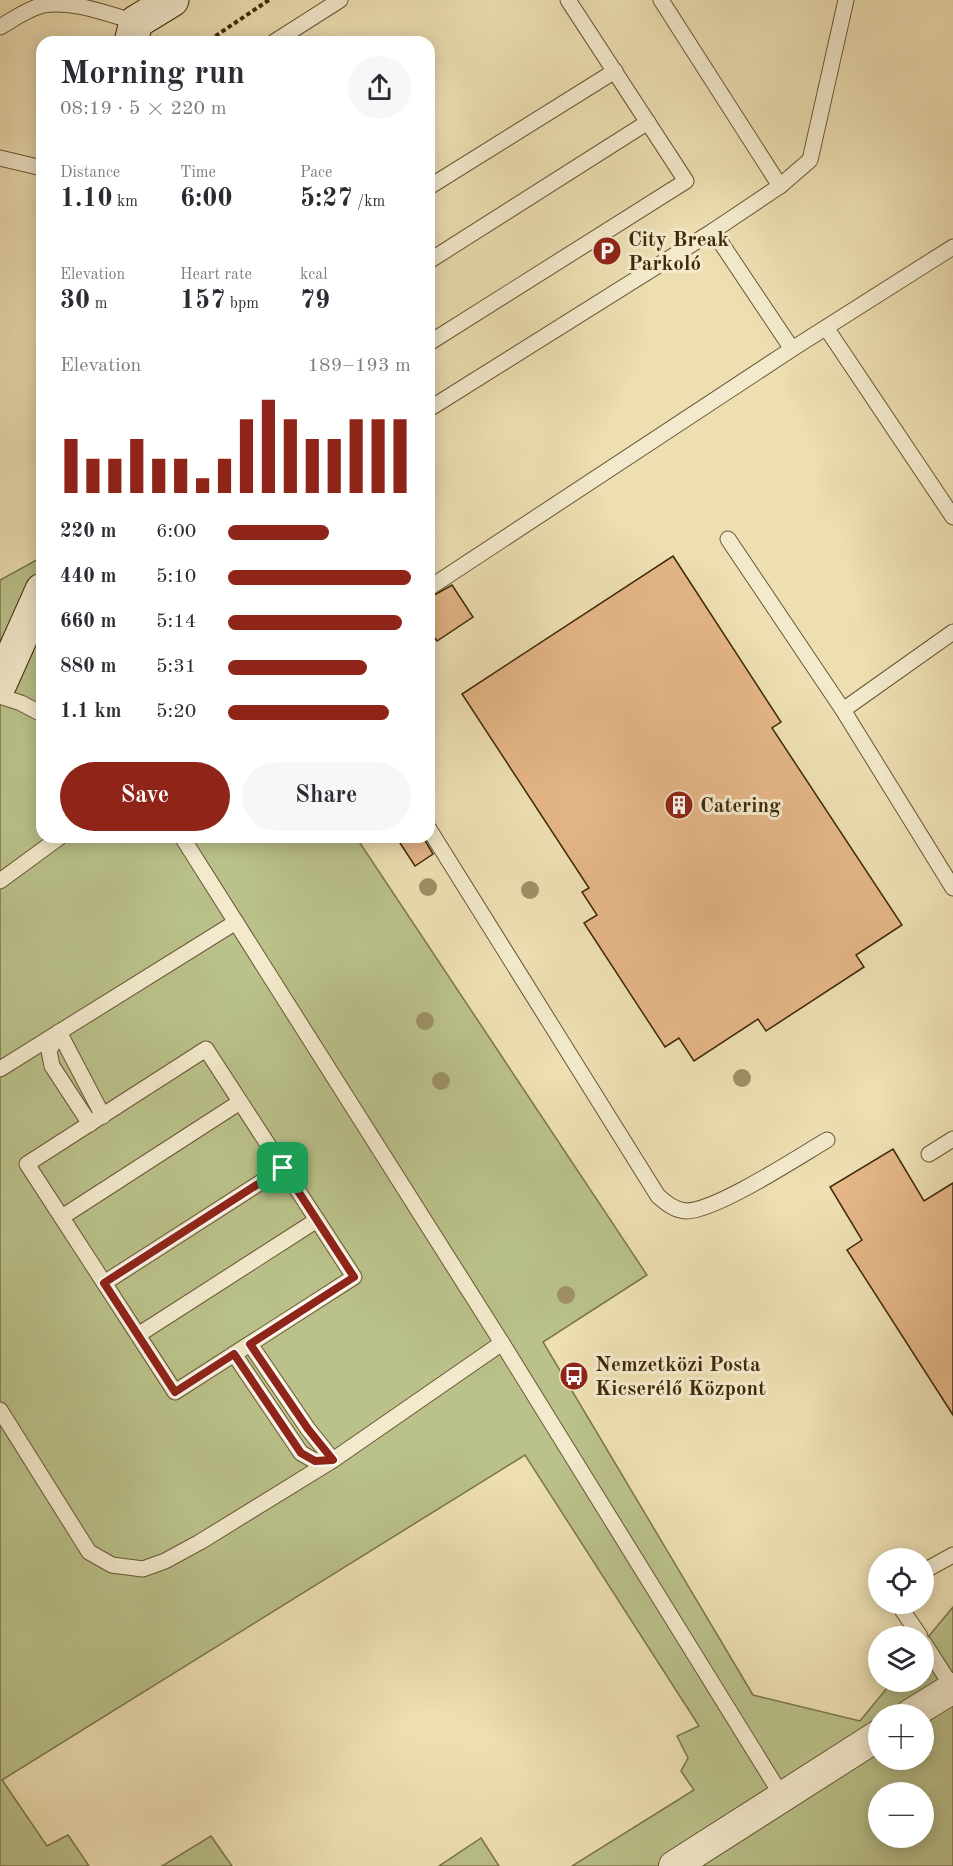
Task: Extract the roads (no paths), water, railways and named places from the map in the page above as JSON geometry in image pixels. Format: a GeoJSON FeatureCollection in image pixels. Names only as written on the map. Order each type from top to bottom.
{"type":"FeatureCollection","features":[{"type":"Feature","properties":{"kind":"street"},"geometry":{"type":"LineString","coordinates":[[136,21],[172,0]]}},
{"type":"Feature","properties":{"kind":"street"},"geometry":{"type":"LineString","coordinates":[[0,684],[36,603]]}},
{"type":"Feature","properties":{"kind":"street"},"geometry":{"type":"LineString","coordinates":[[927,1704],[953,1688]]}},
{"type":"Feature","properties":{"kind":"street"},"geometry":{"type":"LineString","coordinates":[[674,1866],[868,1742]]}},
{"type":"Feature","properties":{"kind":"lane"},"geometry":{"type":"LineString","coordinates":[[283,36],[340,0]]}},
{"type":"Feature","properties":{"kind":"lane"},"geometry":{"type":"LineString","coordinates":[[435,340],[686,181],[568,0]]}},
{"type":"Feature","properties":{"kind":"lane"},"geometry":{"type":"LineString","coordinates":[[661,0],[780,186]]}},
{"type":"Feature","properties":{"kind":"lane"},"geometry":{"type":"LineString","coordinates":[[435,405],[713,231],[780,186],[810,160],[846,0]]}},
{"type":"Feature","properties":{"kind":"lane"},"geometry":{"type":"LineString","coordinates":[[0,27],[27,11],[44,5],[70,4],[136,21]]}},
{"type":"Feature","properties":{"kind":"lane"},"geometry":{"type":"LineString","coordinates":[[435,183],[615,71]]}},
{"type":"Feature","properties":{"kind":"lane"},"geometry":{"type":"LineString","coordinates":[[435,257],[648,122]]}},
{"type":"Feature","properties":{"kind":"lane"},"geometry":{"type":"LineString","coordinates":[[0,158],[36,167]]}},
{"type":"Feature","properties":{"kind":"lane"},"geometry":{"type":"LineString","coordinates":[[713,231],[792,349]]}},
{"type":"Feature","properties":{"kind":"lane"},"geometry":{"type":"LineString","coordinates":[[435,584],[792,349],[827,329],[953,247]]}},
{"type":"Feature","properties":{"kind":"lane"},"geometry":{"type":"LineString","coordinates":[[827,329],[953,517]]}},
{"type":"Feature","properties":{"kind":"lane"},"geometry":{"type":"LineString","coordinates":[[728,539],[843,710],[953,888]]}},
{"type":"Feature","properties":{"kind":"lane"},"geometry":{"type":"LineString","coordinates":[[843,710],[953,632]]}},
{"type":"Feature","properties":{"kind":"lane"},"geometry":{"type":"LineString","coordinates":[[0,696],[36,711]]}},
{"type":"Feature","properties":{"kind":"lane"},"geometry":{"type":"LineString","coordinates":[[435,839],[658,1196],[669,1205],[683,1211],[694,1210],[742,1190],[826,1140]]}},
{"type":"Feature","properties":{"kind":"lane"},"geometry":{"type":"LineString","coordinates":[[0,880],[52,843]]}},
{"type":"Feature","properties":{"kind":"lane"},"geometry":{"type":"LineString","coordinates":[[186,843],[502,1343],[782,1796]]}},
{"type":"Feature","properties":{"kind":"lane"},"geometry":{"type":"LineString","coordinates":[[0,1069],[236,922]]}},
{"type":"Feature","properties":{"kind":"lane"},"geometry":{"type":"LineString","coordinates":[[59,1032],[49,1051],[52,1066],[96,1120]]}},
{"type":"Feature","properties":{"kind":"lane"},"geometry":{"type":"LineString","coordinates":[[59,1032],[96,1120]]}},
{"type":"Feature","properties":{"kind":"lane"},"geometry":{"type":"LineString","coordinates":[[206,1049],[354,1277],[175,1392],[27,1164],[96,1120],[206,1049]]}},
{"type":"Feature","properties":{"kind":"lane"},"geometry":{"type":"LineString","coordinates":[[62,1217],[240,1102]]}},
{"type":"Feature","properties":{"kind":"lane"},"geometry":{"type":"LineString","coordinates":[[929,1154],[953,1139]]}},
{"type":"Feature","properties":{"kind":"lane"},"geometry":{"type":"LineString","coordinates":[[104,1283],[283,1168]]}},
{"type":"Feature","properties":{"kind":"lane"},"geometry":{"type":"LineString","coordinates":[[138,1335],[317,1220]]}},
{"type":"Feature","properties":{"kind":"lane"},"geometry":{"type":"LineString","coordinates":[[0,1410],[89,1552],[112,1565],[143,1569],[165,1561],[200,1542],[333,1460],[502,1343]]}},
{"type":"Feature","properties":{"kind":"lane"},"geometry":{"type":"LineString","coordinates":[[250,1344],[308,1429],[333,1460]]}},
{"type":"Feature","properties":{"kind":"lane"},"geometry":{"type":"LineString","coordinates":[[234,1354],[301,1453],[315,1461],[333,1460]]}},
{"type":"Feature","properties":{"kind":"lane"},"geometry":{"type":"LineString","coordinates":[[934,1565],[953,1555]]}},
{"type":"Feature","properties":{"kind":"lane"},"geometry":{"type":"LineString","coordinates":[[934,1659],[953,1688]]}},
{"type":"Feature","properties":{"kind":"place","name":"City Break Parkoló"},"geometry":{"type":"Point","coordinates":[607,251]}},
{"type":"Feature","properties":{"kind":"place","name":"Catering"},"geometry":{"type":"Point","coordinates":[679,805]}},
{"type":"Feature","properties":{"kind":"place","name":"Nemzetközi Posta Kicserélő Központ"},"geometry":{"type":"Point","coordinates":[574,1376]}}]}
